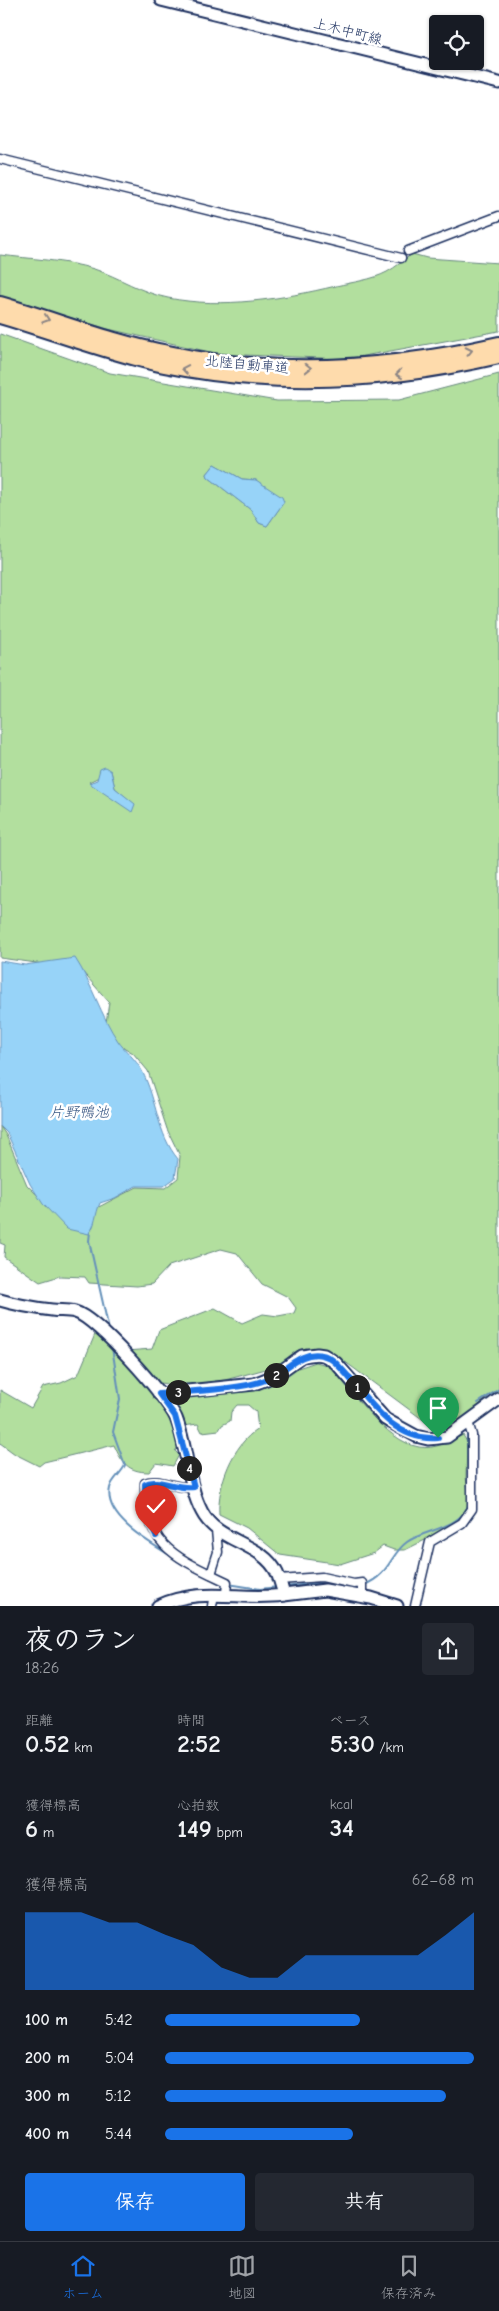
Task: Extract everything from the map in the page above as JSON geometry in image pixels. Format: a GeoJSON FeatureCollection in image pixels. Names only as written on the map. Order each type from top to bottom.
{"type":"FeatureCollection","features":[{"type":"Feature","properties":{"kind":"highway","name":"北陸自動車道"},"geometry":{"type":"LineString","coordinates":[[0,304],[132,345],[202,360],[250,366],[316,369],[364,366],[431,358],[499,344]]}},
{"type":"Feature","properties":{"kind":"highway","name":"北陸自動車道"},"geometry":{"type":"LineString","coordinates":[[0,316],[126,356],[237,376],[288,379],[355,378],[432,370],[499,356]]}},
{"type":"Feature","properties":{"kind":"main road","name":"上木中町線"},"geometry":{"type":"LineString","coordinates":[[161,0],[499,83]]}},
{"type":"Feature","properties":{"kind":"main road"},"geometry":{"type":"LineString","coordinates":[[0,1300],[74,1312],[93,1321],[159,1394],[175,1416],[202,1513],[216,1530],[260,1555],[272,1566],[284,1595]]}},
{"type":"Feature","properties":{"kind":"main road"},"geometry":{"type":"LineString","coordinates":[[159,1394],[259,1382],[274,1376],[302,1356],[317,1354],[324,1355],[336,1363],[385,1419],[407,1432],[428,1439],[447,1437],[499,1398]]}},
{"type":"Feature","properties":{"kind":"main road"},"geometry":{"type":"LineString","coordinates":[[158,1606],[190,1596],[213,1600],[226,1594],[268,1597],[325,1590],[397,1606]]}},
{"type":"Feature","properties":{"kind":"street"},"geometry":{"type":"LineString","coordinates":[[0,159],[401,258]]}},
{"type":"Feature","properties":{"kind":"street"},"geometry":{"type":"LineString","coordinates":[[408,251],[499,216]]}},
{"type":"Feature","properties":{"kind":"street"},"geometry":{"type":"LineString","coordinates":[[415,1606],[430,1542],[457,1526],[472,1509],[472,1435],[468,1422]]}},
{"type":"Feature","properties":{"kind":"street"},"geometry":{"type":"LineString","coordinates":[[194,1487],[180,1488],[160,1482],[148,1482],[145,1484],[146,1513],[162,1545],[227,1582],[226,1594]]}},
{"type":"Feature","properties":{"kind":"street"},"geometry":{"type":"LineString","coordinates":[[211,1574],[218,1552],[216,1530]]}},
{"type":"Feature","properties":{"kind":"street"},"geometry":{"type":"LineString","coordinates":[[279,1580],[322,1577],[354,1584],[362,1583],[367,1600]]}},
{"type":"Feature","properties":{"kind":"green space"},"geometry":{"type":"Polygon","coordinates":[[[412,254],[427,258],[499,263],[499,331],[347,359],[219,354],[108,329],[0,296],[0,255],[83,266],[103,272],[158,296],[210,303],[273,298],[315,291],[375,277],[397,266],[412,254]]]}},
{"type":"Feature","properties":{"kind":"green space"},"geometry":{"type":"Polygon","coordinates":[[[0,334],[110,373],[277,401],[399,400],[499,374],[499,1392],[490,1395],[454,1428],[434,1428],[336,1355],[326,1351],[306,1348],[296,1351],[277,1366],[225,1380],[178,1386],[155,1382],[126,1351],[152,1349],[159,1330],[215,1308],[242,1323],[263,1314],[278,1316],[294,1313],[296,1308],[288,1297],[262,1284],[237,1253],[221,1249],[169,1266],[152,1284],[137,1286],[89,1283],[85,1277],[60,1276],[40,1282],[4,1257],[5,1245],[0,1243],[0,1126],[6,1135],[27,1185],[59,1216],[93,1210],[137,1187],[165,1188],[178,1178],[180,1156],[167,1129],[148,1071],[133,1053],[112,1040],[105,1030],[109,1002],[80,969],[0,958],[0,334]],[[215,464],[207,474],[208,477],[251,510],[259,523],[267,526],[279,509],[266,488],[256,480],[242,479],[215,464]],[[111,771],[89,782],[134,804],[115,788],[111,771]]]}},
{"type":"Feature","properties":{"kind":"green space"},"geometry":{"type":"Polygon","coordinates":[[[96,1332],[134,1369],[167,1413],[180,1445],[175,1451],[179,1455],[173,1466],[156,1463],[149,1472],[136,1470],[123,1461],[114,1445],[44,1462],[39,1466],[15,1454],[0,1443],[0,1390],[31,1408],[43,1387],[61,1383],[78,1375],[96,1332]]]}},
{"type":"Feature","properties":{"kind":"green space"},"geometry":{"type":"Polygon","coordinates":[[[316,1362],[330,1366],[370,1414],[406,1443],[425,1448],[442,1444],[463,1435],[467,1442],[466,1477],[469,1502],[467,1511],[451,1527],[405,1550],[394,1550],[383,1546],[374,1553],[340,1564],[280,1555],[247,1528],[219,1514],[221,1491],[228,1466],[241,1445],[258,1429],[256,1412],[248,1405],[237,1405],[231,1412],[230,1421],[222,1425],[219,1430],[202,1432],[198,1424],[183,1426],[174,1404],[177,1396],[243,1391],[277,1383],[298,1368],[316,1362]]]}},
{"type":"Feature","properties":{"kind":"water"},"geometry":{"type":"Polygon","coordinates":[[[215,464],[242,479],[256,480],[282,497],[284,502],[267,526],[259,523],[251,510],[208,477],[207,474],[215,464]]]}},
{"type":"Feature","properties":{"kind":"water"},"geometry":{"type":"Polygon","coordinates":[[[105,767],[111,771],[115,788],[135,804],[132,812],[89,783],[97,780],[100,769],[105,767]]]}},
{"type":"Feature","properties":{"kind":"water","name":"片野鴨池"},"geometry":{"type":"Polygon","coordinates":[[[75,958],[112,1031],[142,1071],[151,1093],[161,1128],[178,1159],[175,1178],[164,1186],[136,1186],[115,1198],[100,1203],[89,1234],[67,1229],[43,1204],[30,1184],[7,1133],[0,1126],[0,961],[25,965],[75,958]]]}},
{"type":"Feature","properties":{"kind":"waterway"},"geometry":{"type":"LineString","coordinates":[[90,1232],[89,1241],[109,1330]]}},
{"type":"Feature","properties":{"kind":"waterway"},"geometry":{"type":"LineString","coordinates":[[112,1347],[120,1399],[113,1432],[125,1465],[111,1485],[110,1499],[114,1510],[121,1520],[153,1545],[173,1557]]}},
{"type":"Feature","properties":{"kind":"waterway"},"geometry":{"type":"LineString","coordinates":[[478,1403],[499,1389]]}},
{"type":"Feature","properties":{"kind":"waterway"},"geometry":{"type":"LineString","coordinates":[[467,1435],[468,1470]]}},
{"type":"Feature","properties":{"kind":"waterway"},"geometry":{"type":"LineString","coordinates":[[364,1585],[379,1576],[407,1542],[448,1525],[462,1515],[468,1505],[468,1478]]}},
{"type":"Feature","properties":{"kind":"waterway"},"geometry":{"type":"LineString","coordinates":[[285,1587],[317,1583],[338,1584]]}},
{"type":"Feature","properties":{"kind":"waterway"},"geometry":{"type":"LineString","coordinates":[[228,1584],[260,1589],[278,1587]]}},
{"type":"Feature","properties":{"kind":"route"},"geometry":{"type":"LineString","coordinates":[[156,1536],[144,1505],[145,1484],[152,1481],[180,1488],[194,1487],[175,1416],[159,1394],[254,1384],[264,1381],[288,1368],[302,1356],[309,1354],[324,1355],[336,1363],[376,1410],[400,1430],[428,1439],[438,1438]]}}]}
